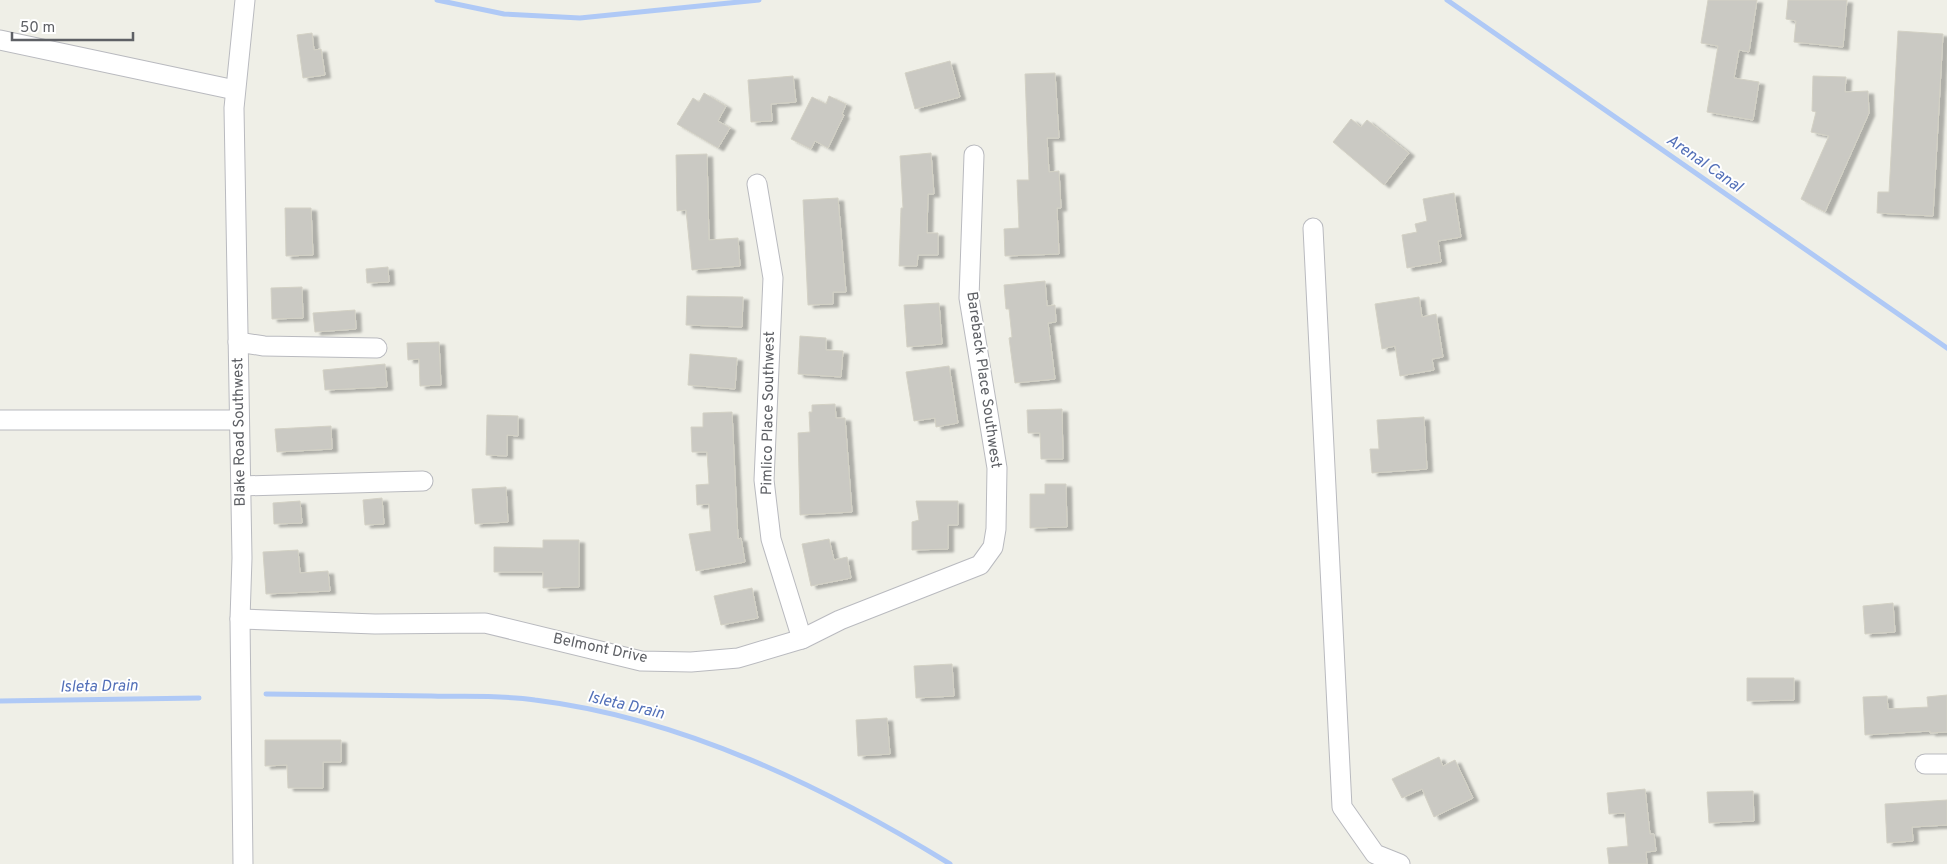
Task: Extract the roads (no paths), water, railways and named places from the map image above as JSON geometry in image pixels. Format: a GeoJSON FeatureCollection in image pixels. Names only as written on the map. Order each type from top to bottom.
{"type":"FeatureCollection","features":[{"type":"Feature","properties":{"kind":"street","name":"Blake Road Southwest"},"geometry":{"type":"LineString","coordinates":[[243,864],[240,619],[241,486],[235,90],[245,0]]}},
{"type":"Feature","properties":{"kind":"street"},"geometry":{"type":"LineString","coordinates":[[0,40],[235,90]]}},
{"type":"Feature","properties":{"kind":"street","name":"Bareback Place Southwest"},"geometry":{"type":"LineString","coordinates":[[947,578],[980,565],[993,547],[996,529],[997,468],[969,298],[974,155]]}},
{"type":"Feature","properties":{"kind":"street","name":"Pimlico Place Southwest"},"geometry":{"type":"LineString","coordinates":[[757,184],[773,278],[764,480],[771,539],[802,639]]}},
{"type":"Feature","properties":{"kind":"street"},"geometry":{"type":"LineString","coordinates":[[1313,228],[1342,807],[1375,854],[1400,864]]}},
{"type":"Feature","properties":{"kind":"street"},"geometry":{"type":"LineString","coordinates":[[238,342],[264,346],[376,348]]}},
{"type":"Feature","properties":{"kind":"street"},"geometry":{"type":"LineString","coordinates":[[0,420],[240,420]]}},
{"type":"Feature","properties":{"kind":"street"},"geometry":{"type":"LineString","coordinates":[[241,486],[423,481]]}},
{"type":"Feature","properties":{"kind":"street","name":"Belmont Drive"},"geometry":{"type":"LineString","coordinates":[[240,619],[375,624],[485,623],[641,661],[691,662],[738,658],[802,639],[840,620],[947,578]]}},
{"type":"Feature","properties":{"kind":"street"},"geometry":{"type":"LineString","coordinates":[[1925,764],[1947,764]]}},
{"type":"Feature","properties":{"kind":"waterway","name":"Arenal Canal"},"geometry":{"type":"LineString","coordinates":[[437,0],[504,14],[580,18],[759,0]]}},
{"type":"Feature","properties":{"kind":"waterway","name":"Arenal Canal"},"geometry":{"type":"LineString","coordinates":[[1447,0],[1947,348]]}},
{"type":"Feature","properties":{"kind":"waterway","name":"Isleta Drain"},"geometry":{"type":"LineString","coordinates":[[266,694],[509,697],[590,709],[644,722],[698,739],[803,783],[853,808],[950,864]]}},
{"type":"Feature","properties":{"kind":"waterway","name":"Isleta Drain"},"geometry":{"type":"LineString","coordinates":[[0,701],[199,698]]}}]}
